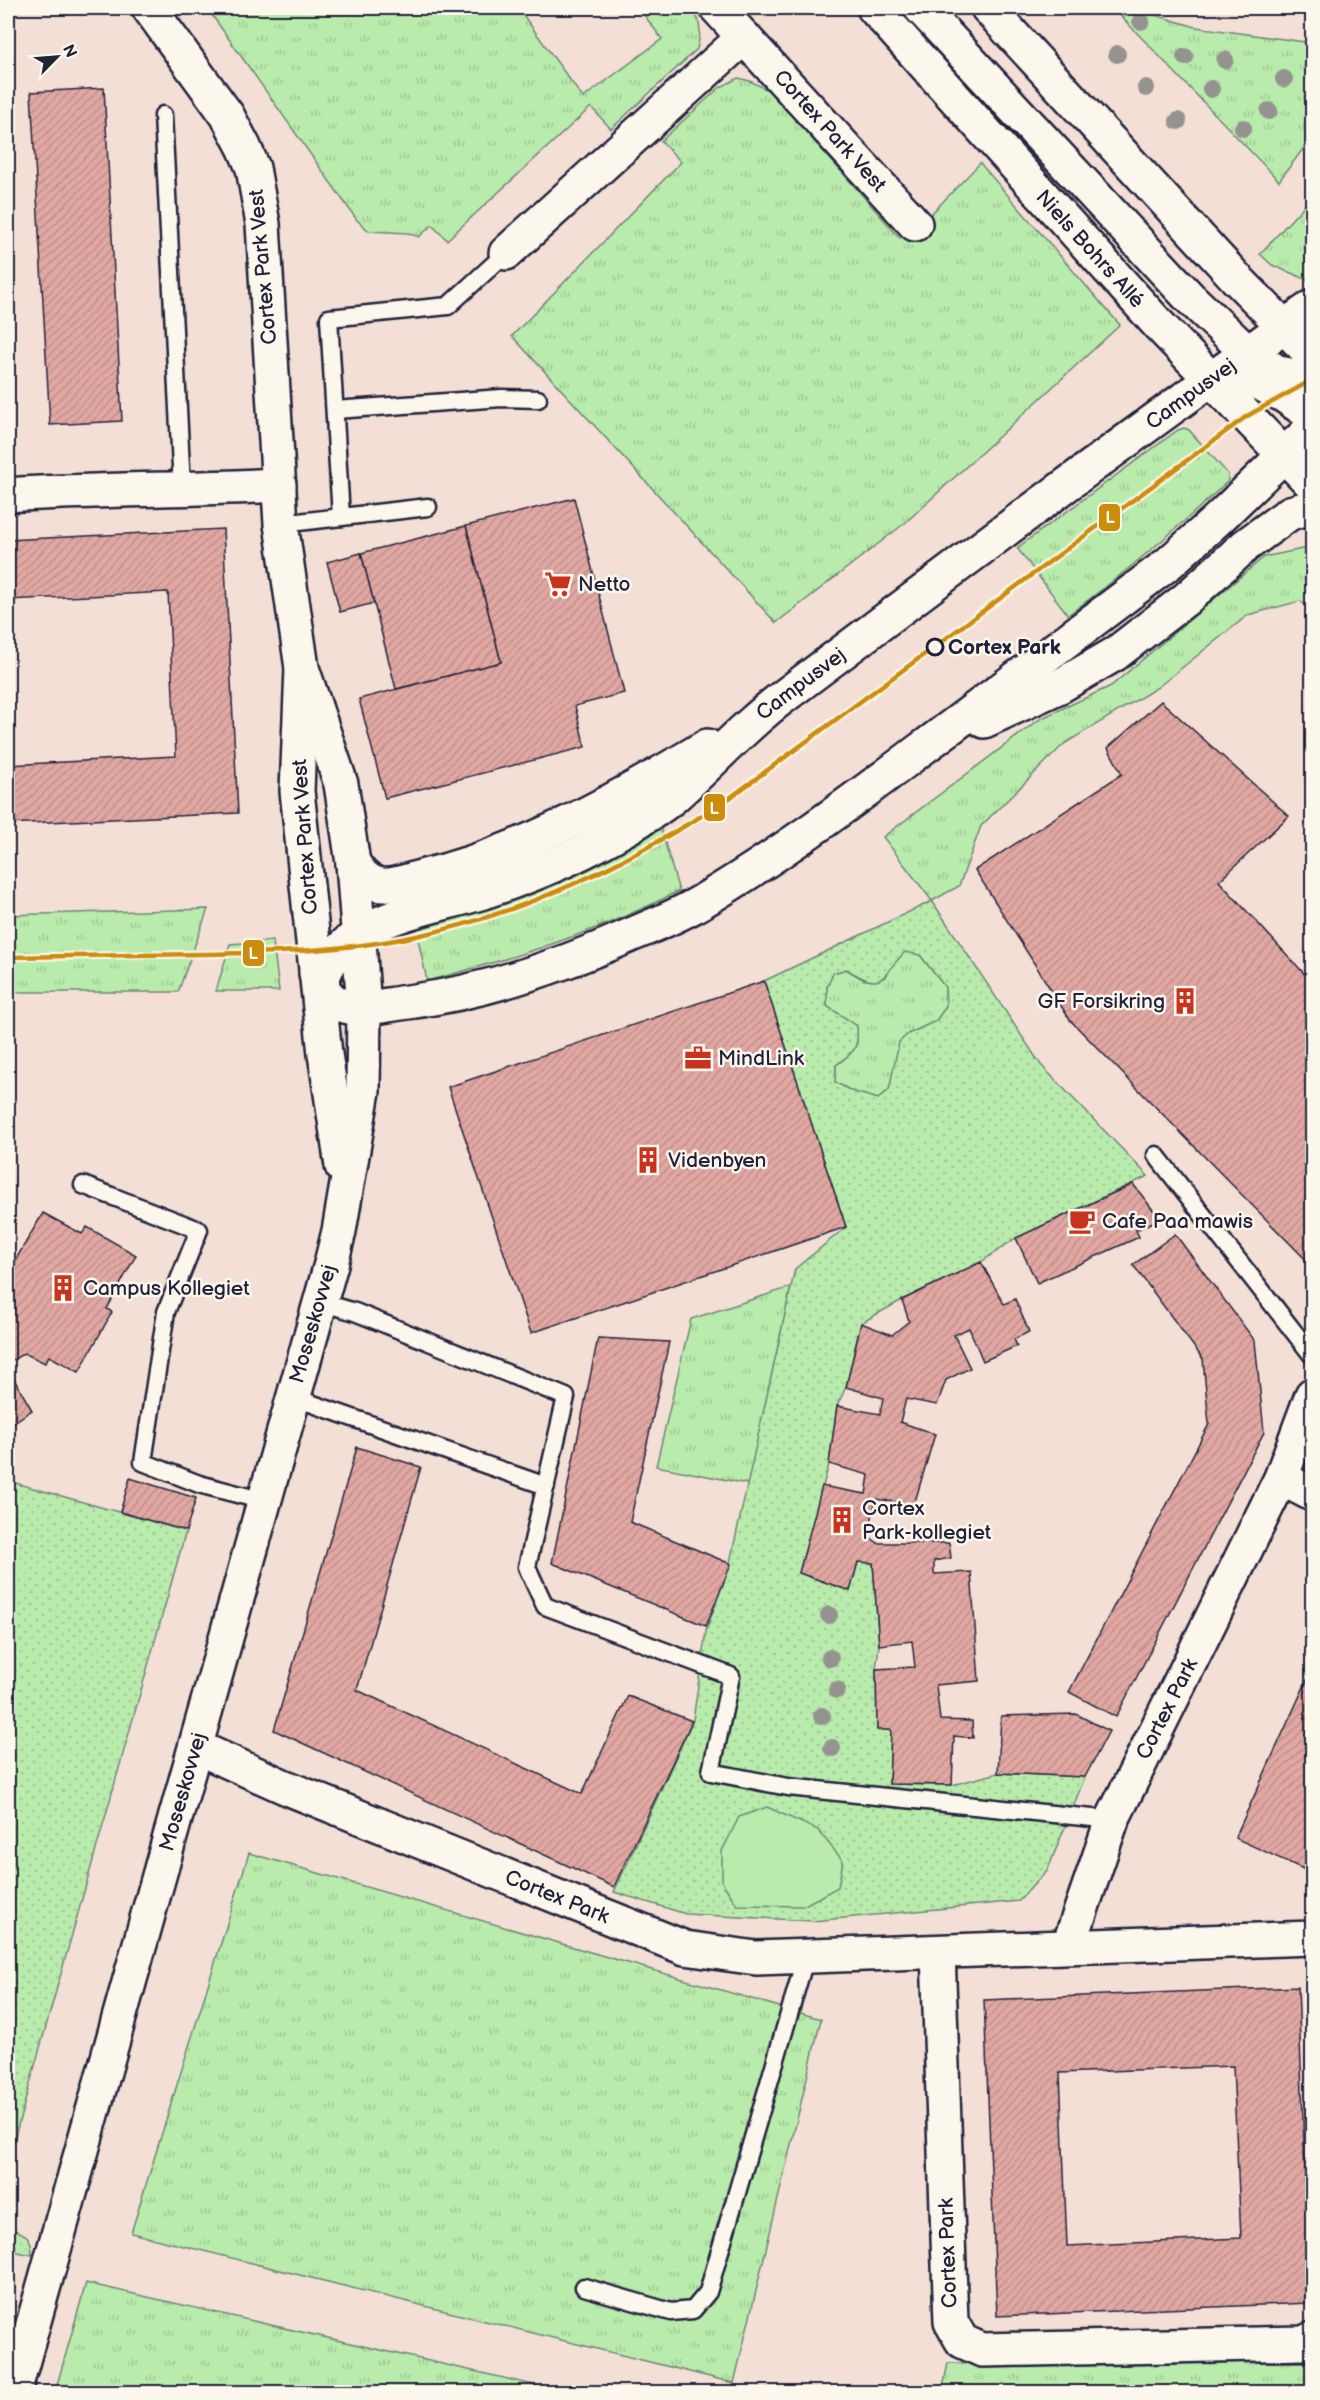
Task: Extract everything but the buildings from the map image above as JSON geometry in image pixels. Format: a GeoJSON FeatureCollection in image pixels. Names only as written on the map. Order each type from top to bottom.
{"type":"FeatureCollection","features":[{"type":"Feature","properties":{"kind":"street","name":"Cortex Park Vest"},"geometry":{"type":"LineString","coordinates":[[149,8],[226,115],[253,168],[264,234],[281,524],[302,668],[341,784],[353,863],[364,1008]]}},
{"type":"Feature","properties":{"kind":"street","name":"Cortex Park Vest"},"geometry":{"type":"LineString","coordinates":[[717,8],[915,224]]}},
{"type":"Feature","properties":{"kind":"street","name":"Niels Bohrs Allé"},"geometry":{"type":"LineString","coordinates":[[874,8],[1158,324],[1211,379],[1304,423],[1311,490]]}},
{"type":"Feature","properties":{"kind":"street"},"geometry":{"type":"LineString","coordinates":[[921,8],[1189,297],[1248,353],[1279,373],[1299,377],[1312,376]]}},
{"type":"Feature","properties":{"kind":"street"},"geometry":{"type":"LineString","coordinates":[[987,8],[1221,262],[1312,355]]}},
{"type":"Feature","properties":{"kind":"street"},"geometry":{"type":"LineString","coordinates":[[506,253],[744,38]]}},
{"type":"Feature","properties":{"kind":"street"},"geometry":{"type":"LineString","coordinates":[[1285,327],[1312,307]]}},
{"type":"Feature","properties":{"kind":"street","name":"Campusvej"},"geometry":{"type":"LineString","coordinates":[[319,989],[324,973],[343,947],[358,934],[384,920],[514,880],[607,839],[670,799],[755,718],[980,548],[1285,327]]}},
{"type":"Feature","properties":{"kind":"street"},"geometry":{"type":"LineString","coordinates":[[319,989],[330,1001],[345,1008],[364,1008],[423,1000],[511,981],[558,966],[699,903],[807,834],[1169,563],[1220,518],[1304,423],[1256,380],[1233,375],[1211,379]]}},
{"type":"Feature","properties":{"kind":"street"},"geometry":{"type":"LineString","coordinates":[[8,495],[182,487],[279,486]]}},
{"type":"Feature","properties":{"kind":"street"},"geometry":{"type":"LineString","coordinates":[[920,750],[1060,686],[1114,654],[1186,599],[1246,545],[1290,513],[1311,490]]}},
{"type":"Feature","properties":{"kind":"street","name":"Cortex Park Vest"},"geometry":{"type":"LineString","coordinates":[[302,668],[297,791],[319,989]]}},
{"type":"Feature","properties":{"kind":"street"},"geometry":{"type":"LineString","coordinates":[[353,863],[364,878],[379,885],[434,874],[512,848],[592,812],[755,718]]}},
{"type":"Feature","properties":{"kind":"street","name":"Moseskovvej"},"geometry":{"type":"LineString","coordinates":[[319,989],[330,1098],[346,1190]]}},
{"type":"Feature","properties":{"kind":"street","name":"Moseskovvej"},"geometry":{"type":"LineString","coordinates":[[14,2392],[339,1231],[363,1091],[364,1008]]}},
{"type":"Feature","properties":{"kind":"street","name":"Cortex Park"},"geometry":{"type":"LineString","coordinates":[[1069,1945],[1112,1820],[1281,1478],[1312,1395]]}},
{"type":"Feature","properties":{"kind":"street"},"geometry":{"type":"LineString","coordinates":[[1281,1478],[1312,1494]]}},
{"type":"Feature","properties":{"kind":"street","name":"Cortex Park"},"geometry":{"type":"LineString","coordinates":[[196,1747],[285,1787],[685,1948],[756,1958],[1312,1938]]}},
{"type":"Feature","properties":{"kind":"street","name":"Cortex Park"},"geometry":{"type":"LineString","coordinates":[[938,1952],[951,2322],[962,2341],[982,2350],[1303,2343],[1312,2339]]}},
{"type":"Feature","properties":{"kind":"lane"},"geometry":{"type":"LineString","coordinates":[[163,115],[182,487]]}},
{"type":"Feature","properties":{"kind":"lane"},"geometry":{"type":"LineString","coordinates":[[341,517],[329,318],[448,306],[506,253]]}},
{"type":"Feature","properties":{"kind":"lane"},"geometry":{"type":"LineString","coordinates":[[335,411],[502,398],[538,399]]}},
{"type":"Feature","properties":{"kind":"lane"},"geometry":{"type":"LineString","coordinates":[[281,524],[428,507]]}},
{"type":"Feature","properties":{"kind":"lane"},"geometry":{"type":"LineString","coordinates":[[1156,1155],[1312,1355]]}},
{"type":"Feature","properties":{"kind":"lane"},"geometry":{"type":"LineString","coordinates":[[83,1185],[199,1230],[166,1312],[143,1462],[199,1484],[264,1501]]}},
{"type":"Feature","properties":{"kind":"lane"},"geometry":{"type":"LineString","coordinates":[[320,1302],[356,1312],[566,1397],[527,1567],[545,1606],[731,1676],[711,1772],[788,1787],[1112,1820]]}},
{"type":"Feature","properties":{"kind":"lane"},"geometry":{"type":"LineString","coordinates":[[293,1397],[546,1486]]}},
{"type":"Feature","properties":{"kind":"lane"},"geometry":{"type":"LineString","coordinates":[[584,2287],[670,2312],[693,2310],[708,2292],[806,1956]]}},
{"type":"Feature","properties":{"kind":"green space"},"geometry":{"type":"Polygon","coordinates":[[[207,8],[518,8],[583,98],[662,39],[639,8],[691,8],[699,22],[700,33],[697,49],[611,129],[591,107],[447,240],[432,225],[419,237],[408,233],[369,231],[357,220],[207,8]]]}},
{"type":"Feature","properties":{"kind":"green space"},"geometry":{"type":"Polygon","coordinates":[[[1113,8],[1131,8],[1196,27],[1312,43],[1312,137],[1279,181],[1113,8]]]}},
{"type":"Feature","properties":{"kind":"green space"},"geometry":{"type":"Polygon","coordinates":[[[738,78],[770,91],[900,238],[933,212],[980,163],[1120,325],[905,523],[776,623],[512,336],[681,162],[661,141],[719,88],[738,78]]]}},
{"type":"Feature","properties":{"kind":"green space"},"geometry":{"type":"Polygon","coordinates":[[[1312,197],[1312,281],[1310,281],[1272,265],[1260,254],[1312,197]]]}},
{"type":"Feature","properties":{"kind":"green space"},"geometry":{"type":"Polygon","coordinates":[[[1184,428],[1189,430],[1228,474],[1228,481],[1150,551],[1068,615],[1017,548],[1178,430],[1184,428]]]}},
{"type":"Feature","properties":{"kind":"green space"},"geometry":{"type":"Polygon","coordinates":[[[1312,547],[1312,610],[1300,601],[1248,615],[1158,687],[1064,744],[981,826],[959,886],[932,901],[883,837],[1040,719],[1111,686],[1264,557],[1312,547]]]}},
{"type":"Feature","properties":{"kind":"green space"},"geometry":{"type":"Polygon","coordinates":[[[658,819],[679,891],[649,906],[556,943],[427,981],[415,925],[658,819]]]}},
{"type":"Feature","properties":{"kind":"green space"},"geometry":{"type":"Polygon","coordinates":[[[932,901],[1041,1065],[1148,1176],[1016,1238],[981,1262],[902,1300],[861,1323],[846,1387],[837,1406],[829,1464],[799,1573],[850,1591],[858,1562],[873,1563],[879,1645],[876,1669],[877,1729],[891,1730],[889,1784],[952,1785],[998,1773],[1085,1777],[1048,1869],[1019,1901],[813,1921],[686,1914],[614,1892],[693,1720],[706,1631],[729,1567],[795,1269],[846,1227],[764,981],[932,901]],[[905,952],[885,975],[875,981],[846,969],[833,973],[827,987],[827,1006],[857,1026],[856,1045],[847,1057],[836,1065],[835,1082],[851,1091],[878,1099],[889,1090],[899,1042],[908,1034],[936,1021],[946,1006],[945,987],[920,955],[905,952]]]}},
{"type":"Feature","properties":{"kind":"green space"},"geometry":{"type":"Polygon","coordinates":[[[208,909],[178,992],[8,992],[8,915],[208,909]]]}},
{"type":"Feature","properties":{"kind":"green space"},"geometry":{"type":"Polygon","coordinates":[[[273,941],[279,991],[216,991],[230,944],[273,941]]]}},
{"type":"Feature","properties":{"kind":"green space"},"geometry":{"type":"Polygon","coordinates":[[[905,951],[920,955],[945,987],[946,1006],[936,1021],[908,1034],[889,1090],[878,1099],[851,1091],[835,1082],[836,1065],[851,1053],[856,1045],[857,1026],[827,1006],[827,987],[833,973],[846,969],[864,980],[885,978],[905,951]]]}},
{"type":"Feature","properties":{"kind":"green space"},"geometry":{"type":"Polygon","coordinates":[[[791,1287],[748,1484],[656,1466],[691,1319],[791,1287]]]}},
{"type":"Feature","properties":{"kind":"green space"},"geometry":{"type":"Polygon","coordinates":[[[8,1481],[186,1531],[8,2161],[8,1481]]]}},
{"type":"Feature","properties":{"kind":"green space"},"geometry":{"type":"Polygon","coordinates":[[[767,1807],[818,1830],[843,1861],[838,1887],[803,1906],[737,1905],[722,1882],[722,1851],[739,1817],[767,1807]]]}},
{"type":"Feature","properties":{"kind":"green space"},"geometry":{"type":"Polygon","coordinates":[[[249,1853],[821,2019],[734,2383],[131,2233],[249,1853]]]}},
{"type":"Feature","properties":{"kind":"green space"},"geometry":{"type":"Polygon","coordinates":[[[8,2228],[27,2236],[31,2243],[32,2255],[8,2250],[8,2228]]]}},
{"type":"Feature","properties":{"kind":"green space"},"geometry":{"type":"Polygon","coordinates":[[[86,2283],[565,2392],[55,2392],[86,2283]]]}},
{"type":"Feature","properties":{"kind":"green space"},"geometry":{"type":"Polygon","coordinates":[[[1312,2362],[1312,2391],[942,2392],[948,2363],[1312,2362]]]}},
{"type":"Feature","properties":{"kind":"transit line","name":"L"},"geometry":{"type":"LineString","coordinates":[[8,957],[255,953],[357,946],[407,938],[492,916],[573,884],[652,845],[727,800],[1247,416],[1312,380]]}},
{"type":"Feature","properties":{"kind":"place","name":"Netto"},"geometry":{"type":"Point","coordinates":[558,584]}},
{"type":"Feature","properties":{"kind":"place","name":"Cortex Park"},"geometry":{"type":"Point","coordinates":[935,647]}},
{"type":"Feature","properties":{"kind":"place","name":"GF Forsikring"},"geometry":{"type":"Point","coordinates":[1185,1001]}},
{"type":"Feature","properties":{"kind":"place","name":"MindLink"},"geometry":{"type":"Point","coordinates":[698,1058]}},
{"type":"Feature","properties":{"kind":"place","name":"Videnbyen"},"geometry":{"type":"Point","coordinates":[648,1160]}},
{"type":"Feature","properties":{"kind":"place","name":"Cafe Paa mawis"},"geometry":{"type":"Point","coordinates":[1082,1221]}},
{"type":"Feature","properties":{"kind":"place","name":"Campus Kollegiet"},"geometry":{"type":"Point","coordinates":[63,1288]}},
{"type":"Feature","properties":{"kind":"place","name":"Cortex Park-kollegiet"},"geometry":{"type":"Point","coordinates":[842,1520]}}]}
